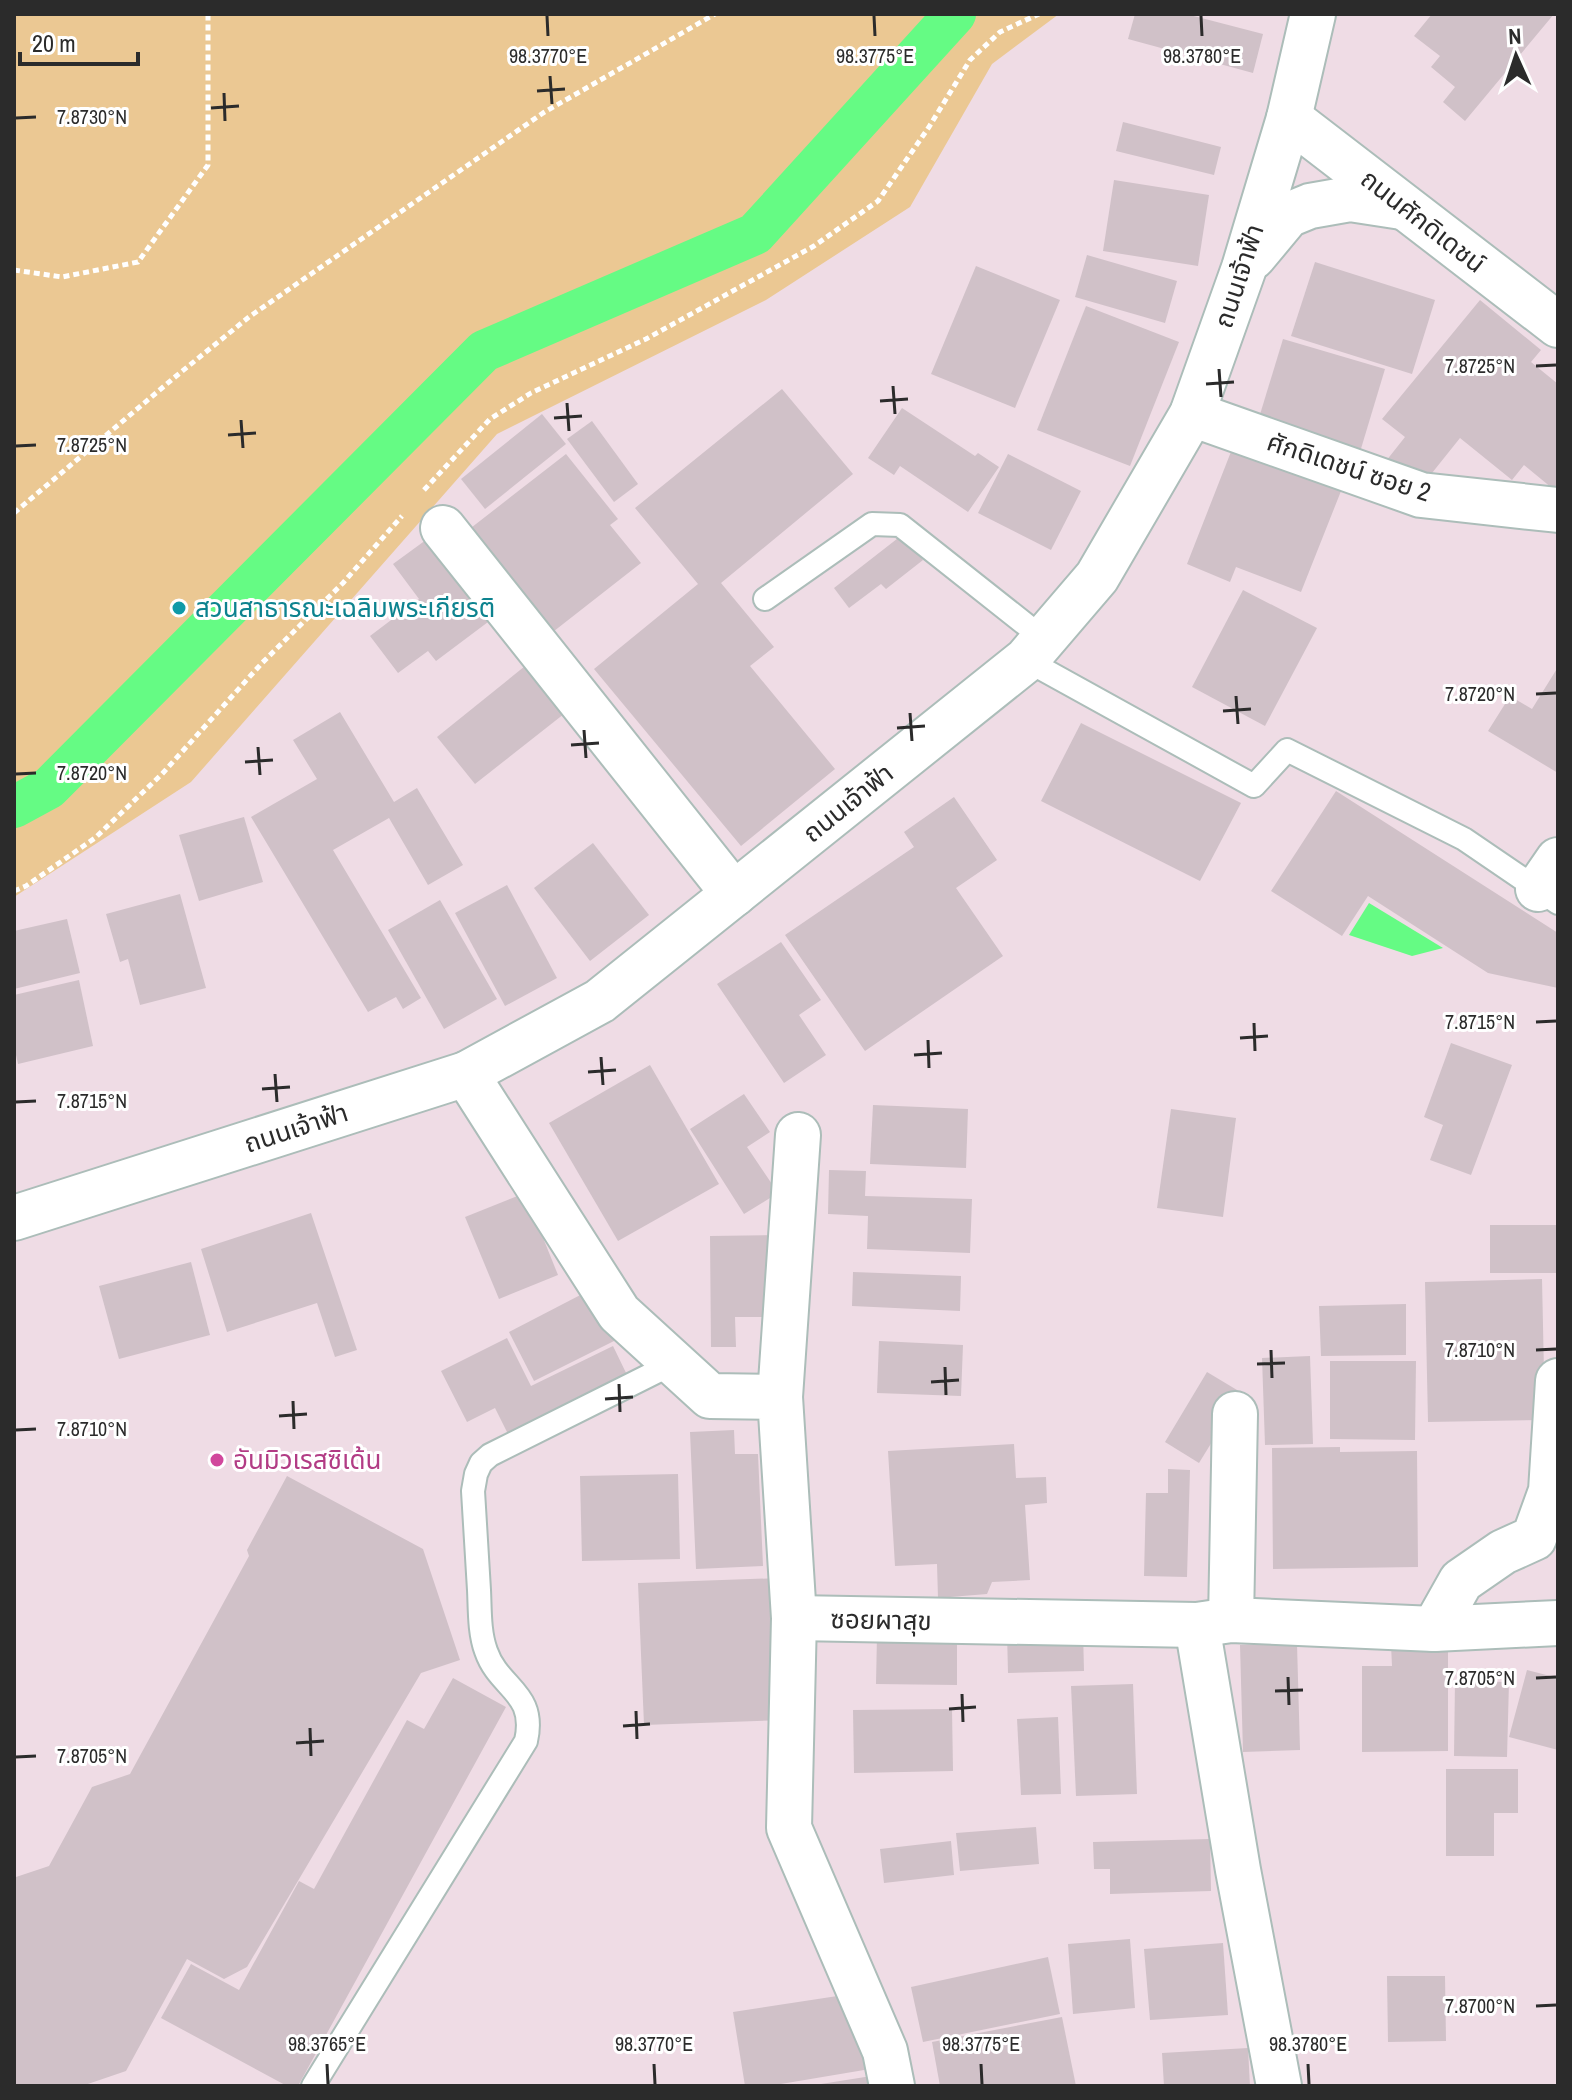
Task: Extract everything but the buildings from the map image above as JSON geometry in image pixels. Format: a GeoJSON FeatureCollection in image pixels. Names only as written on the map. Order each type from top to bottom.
{"type":"FeatureCollection","features":[{"type":"Feature","properties":{"kind":"street","name":"ถนนเจ้าฟ้า"},"geometry":{"type":"LineString","coordinates":[[14,1218],[466,1074],[600,1001],[1035,649],[1097,577],[1192,414],[1244,268],[1289,118],[1313,16]]}},
{"type":"Feature","properties":{"kind":"street","name":"ถนนศักดิเดชน์"},"geometry":{"type":"LineString","coordinates":[[1289,118],[1558,325]]}},
{"type":"Feature","properties":{"kind":"street"},"geometry":{"type":"LineString","coordinates":[[1244,268],[1288,215],[1310,206],[1350,199],[1406,208]]}},
{"type":"Feature","properties":{"kind":"street","name":"ศักดิเดชน์ ซอย 2"},"geometry":{"type":"LineString","coordinates":[[1192,414],[1421,495],[1558,510]]}},
{"type":"Feature","properties":{"kind":"street"},"geometry":{"type":"LineString","coordinates":[[426,508],[734,894]]}},
{"type":"Feature","properties":{"kind":"street"},"geometry":{"type":"LineString","coordinates":[[466,1074],[619,1313],[710,1396],[780,1397]]}},
{"type":"Feature","properties":{"kind":"street","name":"ซอยผาสุข"},"geometry":{"type":"LineString","coordinates":[[798,1135],[780,1397],[794,1618],[1434,1629],[1558,1623]]}},
{"type":"Feature","properties":{"kind":"street"},"geometry":{"type":"LineString","coordinates":[[1434,1629],[1461,1581],[1503,1552],[1534,1538],[1551,1491],[1558,1381]]}},
{"type":"Feature","properties":{"kind":"street"},"geometry":{"type":"LineString","coordinates":[[1235,1414],[1214,1623],[1238,1870],[1279,2086]]}},
{"type":"Feature","properties":{"kind":"street"},"geometry":{"type":"LineString","coordinates":[[794,1618],[789,1828],[885,2051],[892,2086]]}},
{"type":"Feature","properties":{"kind":"lane"},"geometry":{"type":"LineString","coordinates":[[765,599],[872,524],[900,525],[1035,649],[1254,786],[1287,750],[1551,884]]}},
{"type":"Feature","properties":{"kind":"lane"},"geometry":{"type":"LineString","coordinates":[[313,2086],[526,1741],[526,1705],[518,1692],[495,1669],[484,1646],[473,1491],[479,1468],[490,1455],[672,1364]]}},
{"type":"Feature","properties":{"kind":"path"},"geometry":{"type":"LineString","coordinates":[[14,270],[62,277],[138,262],[208,165],[208,14]]}},
{"type":"Feature","properties":{"kind":"path"},"geometry":{"type":"LineString","coordinates":[[14,513],[249,317],[543,113],[715,14]]}},
{"type":"Feature","properties":{"kind":"path"},"geometry":{"type":"LineString","coordinates":[[14,891],[95,838],[162,774],[262,663],[343,583],[426,508],[490,419],[531,393],[646,339],[814,246],[878,201],[970,60],[1000,32],[1039,14]]}},
{"type":"Feature","properties":{"kind":"shaded area","name":"สวนสาธารณะเฉลิมพระเกียรติ"},"geometry":{"type":"Polygon","coordinates":[[[14,14],[1059,14],[992,64],[910,207],[766,300],[497,434],[191,782],[14,897],[14,14]]]}},
{"type":"Feature","properties":{"kind":"shaded area"},"geometry":{"type":"Polygon","coordinates":[[[1369,903],[1443,948],[1412,956],[1349,935],[1369,903]]]}},
{"type":"Feature","properties":{"kind":"waterway"},"geometry":{"type":"LineString","coordinates":[[14,807],[49,788],[484,351],[755,234],[955,14]]}},
{"type":"Feature","properties":{"kind":"place","name":"สวนสาธารณะเฉลิมพระเกียรติ"},"geometry":{"type":"Point","coordinates":[179,608]}},
{"type":"Feature","properties":{"kind":"place","name":"อันมิวเรสซิเด้น"},"geometry":{"type":"Point","coordinates":[217,1460]}}]}
